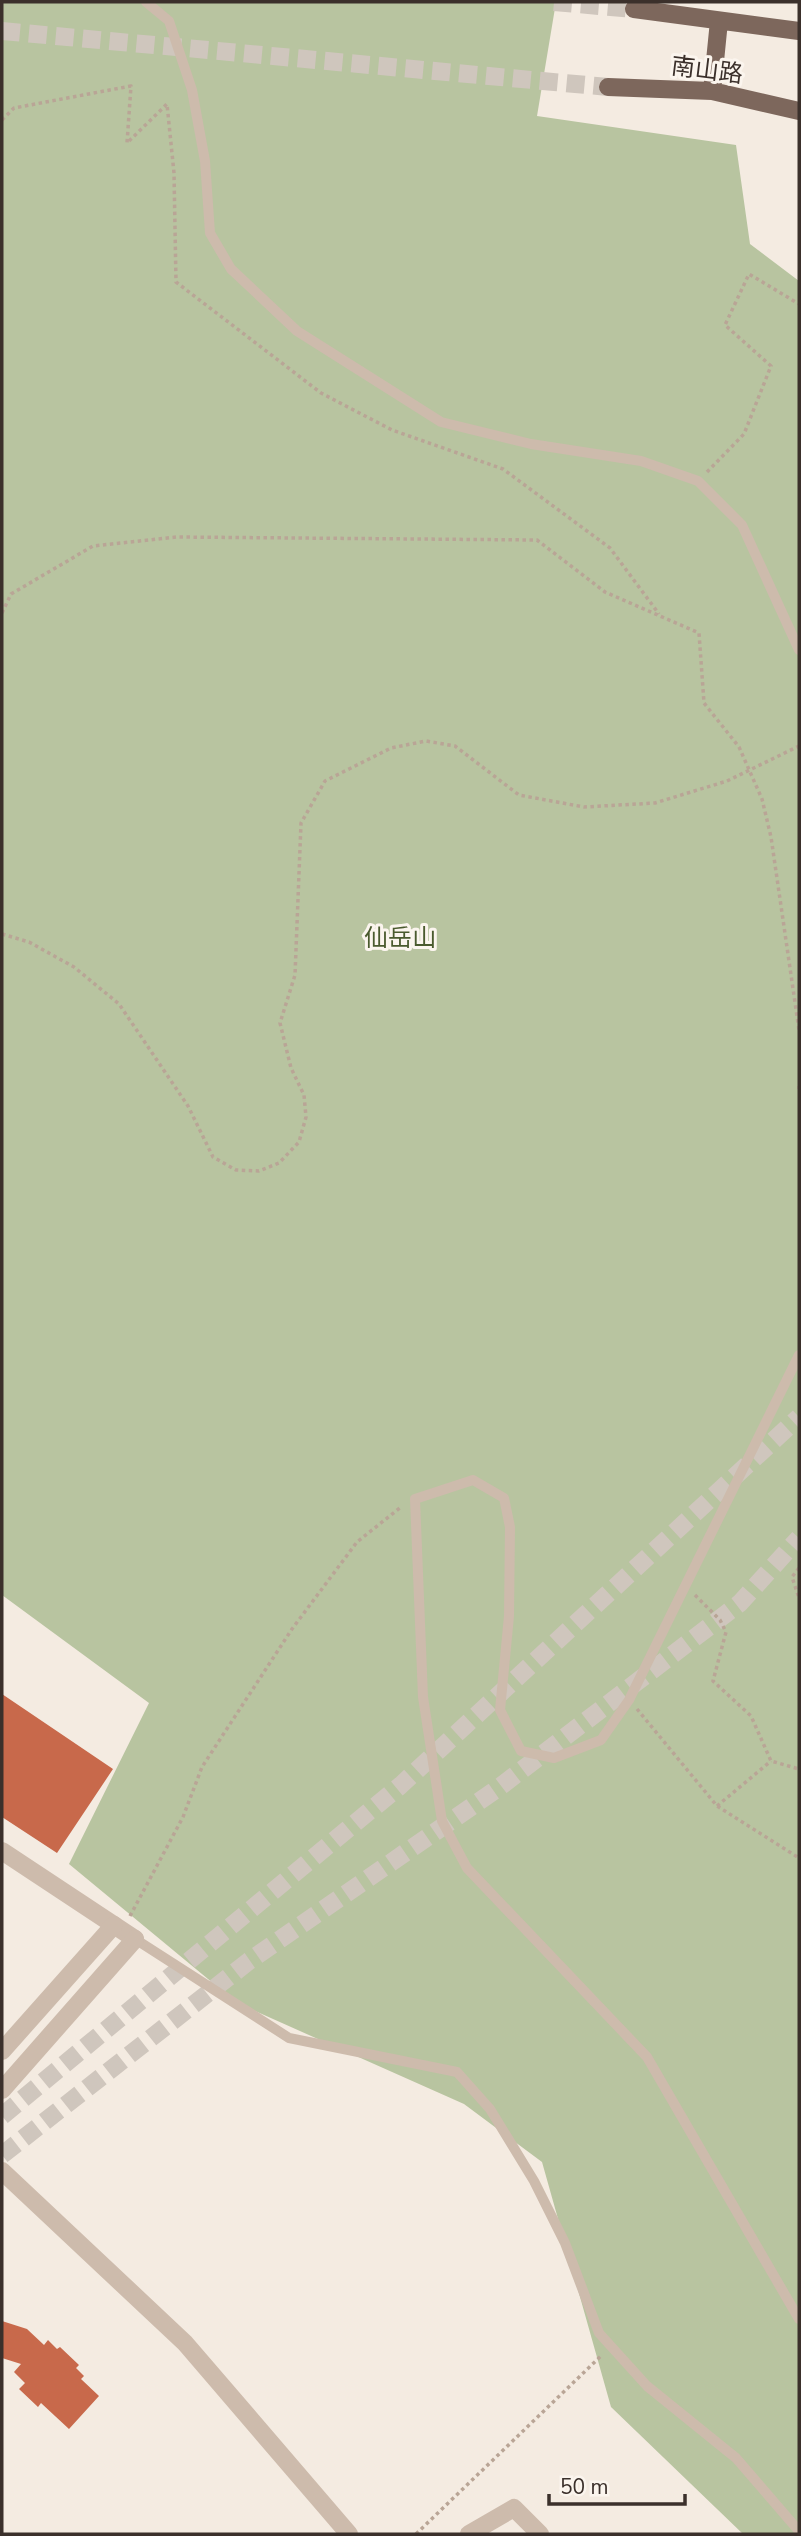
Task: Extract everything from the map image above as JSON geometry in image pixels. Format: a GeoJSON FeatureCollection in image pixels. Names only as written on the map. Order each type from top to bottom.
{"type":"FeatureCollection","features":[{"type":"Feature","properties":{"kind":"main road","name":"南山路"},"geometry":{"type":"LineString","coordinates":[[634,9],[799,31]]}},
{"type":"Feature","properties":{"kind":"main road"},"geometry":{"type":"LineString","coordinates":[[712,91],[719,20]]}},
{"type":"Feature","properties":{"kind":"main road","name":"南山路"},"geometry":{"type":"LineString","coordinates":[[608,87],[712,91],[799,111]]}},
{"type":"Feature","properties":{"kind":"street"},"geometry":{"type":"LineString","coordinates":[[2,1851],[124,1932]]}},
{"type":"Feature","properties":{"kind":"street"},"geometry":{"type":"LineString","coordinates":[[2,2051],[124,1932]]}},
{"type":"Feature","properties":{"kind":"street"},"geometry":{"type":"LineString","coordinates":[[2,2090],[124,1932]]}},
{"type":"Feature","properties":{"kind":"street"},"geometry":{"type":"LineString","coordinates":[[2,2171],[185,2343],[349,2534]]}},
{"type":"Feature","properties":{"kind":"street"},"geometry":{"type":"LineString","coordinates":[[468,2534],[514,2508],[540,2534]]}},
{"type":"Feature","properties":{"kind":"lane"},"geometry":{"type":"LineString","coordinates":[[146,2],[169,21],[192,90],[205,161],[210,233],[231,269],[297,331],[441,422],[531,444],[641,461],[698,481],[742,525],[799,650]]}},
{"type":"Feature","properties":{"kind":"lane"},"geometry":{"type":"LineString","coordinates":[[799,1355],[684,1583],[629,1700],[601,1740],[554,1758],[521,1751],[500,1710],[509,1616],[510,1527],[504,1498],[472,1480],[415,1499],[423,1697],[442,1821],[467,1868],[647,2057],[799,2319]]}},
{"type":"Feature","properties":{"kind":"lane"},"geometry":{"type":"LineString","coordinates":[[124,1932],[289,2038],[457,2072],[490,2109],[534,2181],[565,2243],[599,2333],[647,2385],[736,2458],[799,2530]]}},
{"type":"Feature","properties":{"kind":"path"},"geometry":{"type":"LineString","coordinates":[[698,481],[744,434],[771,366],[725,325],[749,274],[799,304]]}},
{"type":"Feature","properties":{"kind":"path"},"geometry":{"type":"LineString","coordinates":[[2,612],[10,594],[93,546],[177,537],[537,540],[605,592],[699,633],[704,703],[739,747],[762,799],[771,838],[799,1030]]}},
{"type":"Feature","properties":{"kind":"path"},"geometry":{"type":"LineString","coordinates":[[2,934],[29,942],[74,967],[120,1004],[188,1106],[212,1157],[236,1170],[259,1171],[279,1163],[299,1142],[306,1117],[304,1095],[291,1068],[280,1023],[295,975],[301,823],[325,781],[391,748],[426,741],[455,746],[519,795],[584,807],[655,803],[727,781],[799,746]]}},
{"type":"Feature","properties":{"kind":"path"},"geometry":{"type":"LineString","coordinates":[[124,1932],[183,1818],[202,1767],[292,1629],[357,1542],[415,1499]]}},
{"type":"Feature","properties":{"kind":"path"},"geometry":{"type":"LineString","coordinates":[[799,1568],[792,1577],[799,1598]]}},
{"type":"Feature","properties":{"kind":"path"},"geometry":{"type":"LineString","coordinates":[[684,1583],[720,1620],[726,1632],[713,1681],[751,1716],[771,1762]]}},
{"type":"Feature","properties":{"kind":"path"},"geometry":{"type":"LineString","coordinates":[[629,1700],[717,1806],[799,1858]]}},
{"type":"Feature","properties":{"kind":"path"},"geometry":{"type":"LineString","coordinates":[[771,1762],[799,1769]]}},
{"type":"Feature","properties":{"kind":"path"},"geometry":{"type":"LineString","coordinates":[[717,1806],[771,1762]]}},
{"type":"Feature","properties":{"kind":"path"},"geometry":{"type":"LineString","coordinates":[[416,2534],[611,2346]]}},
{"type":"Feature","properties":{"kind":"green space","name":"仙岳山"},"geometry":{"type":"Polygon","coordinates":[[[2,2],[556,2],[537,116],[736,145],[750,244],[799,281],[799,2534],[743,2534],[611,2407],[542,2162],[464,2104],[237,2003],[69,1864],[149,1703],[2,1595],[2,2]]]}},
{"type":"Feature","properties":{"kind":"building"},"geometry":{"type":"Polygon","coordinates":[[[2,1694],[113,1769],[57,1853],[2,1817],[2,1694]]]}},
{"type":"Feature","properties":{"kind":"building"},"geometry":{"type":"Polygon","coordinates":[[[2,2321],[27,2329],[44,2345],[48,2340],[57,2349],[60,2347],[79,2365],[76,2368],[84,2376],[81,2379],[99,2396],[69,2429],[41,2403],[38,2407],[19,2389],[25,2383],[14,2372],[21,2364],[2,2358],[2,2321]]]}},
{"type":"Feature","properties":{"kind":"tunnel"},"geometry":{"type":"LineString","coordinates":[[554,2],[634,9]]}},
{"type":"Feature","properties":{"kind":"tunnel"},"geometry":{"type":"LineString","coordinates":[[2,31],[608,87]]}},
{"type":"Feature","properties":{"kind":"tunnel"},"geometry":{"type":"LineString","coordinates":[[2,2116],[401,1785],[799,1417]]}},
{"type":"Feature","properties":{"kind":"tunnel"},"geometry":{"type":"LineString","coordinates":[[2,2155],[249,1961],[497,1789],[740,1603],[799,1538]]}}]}
